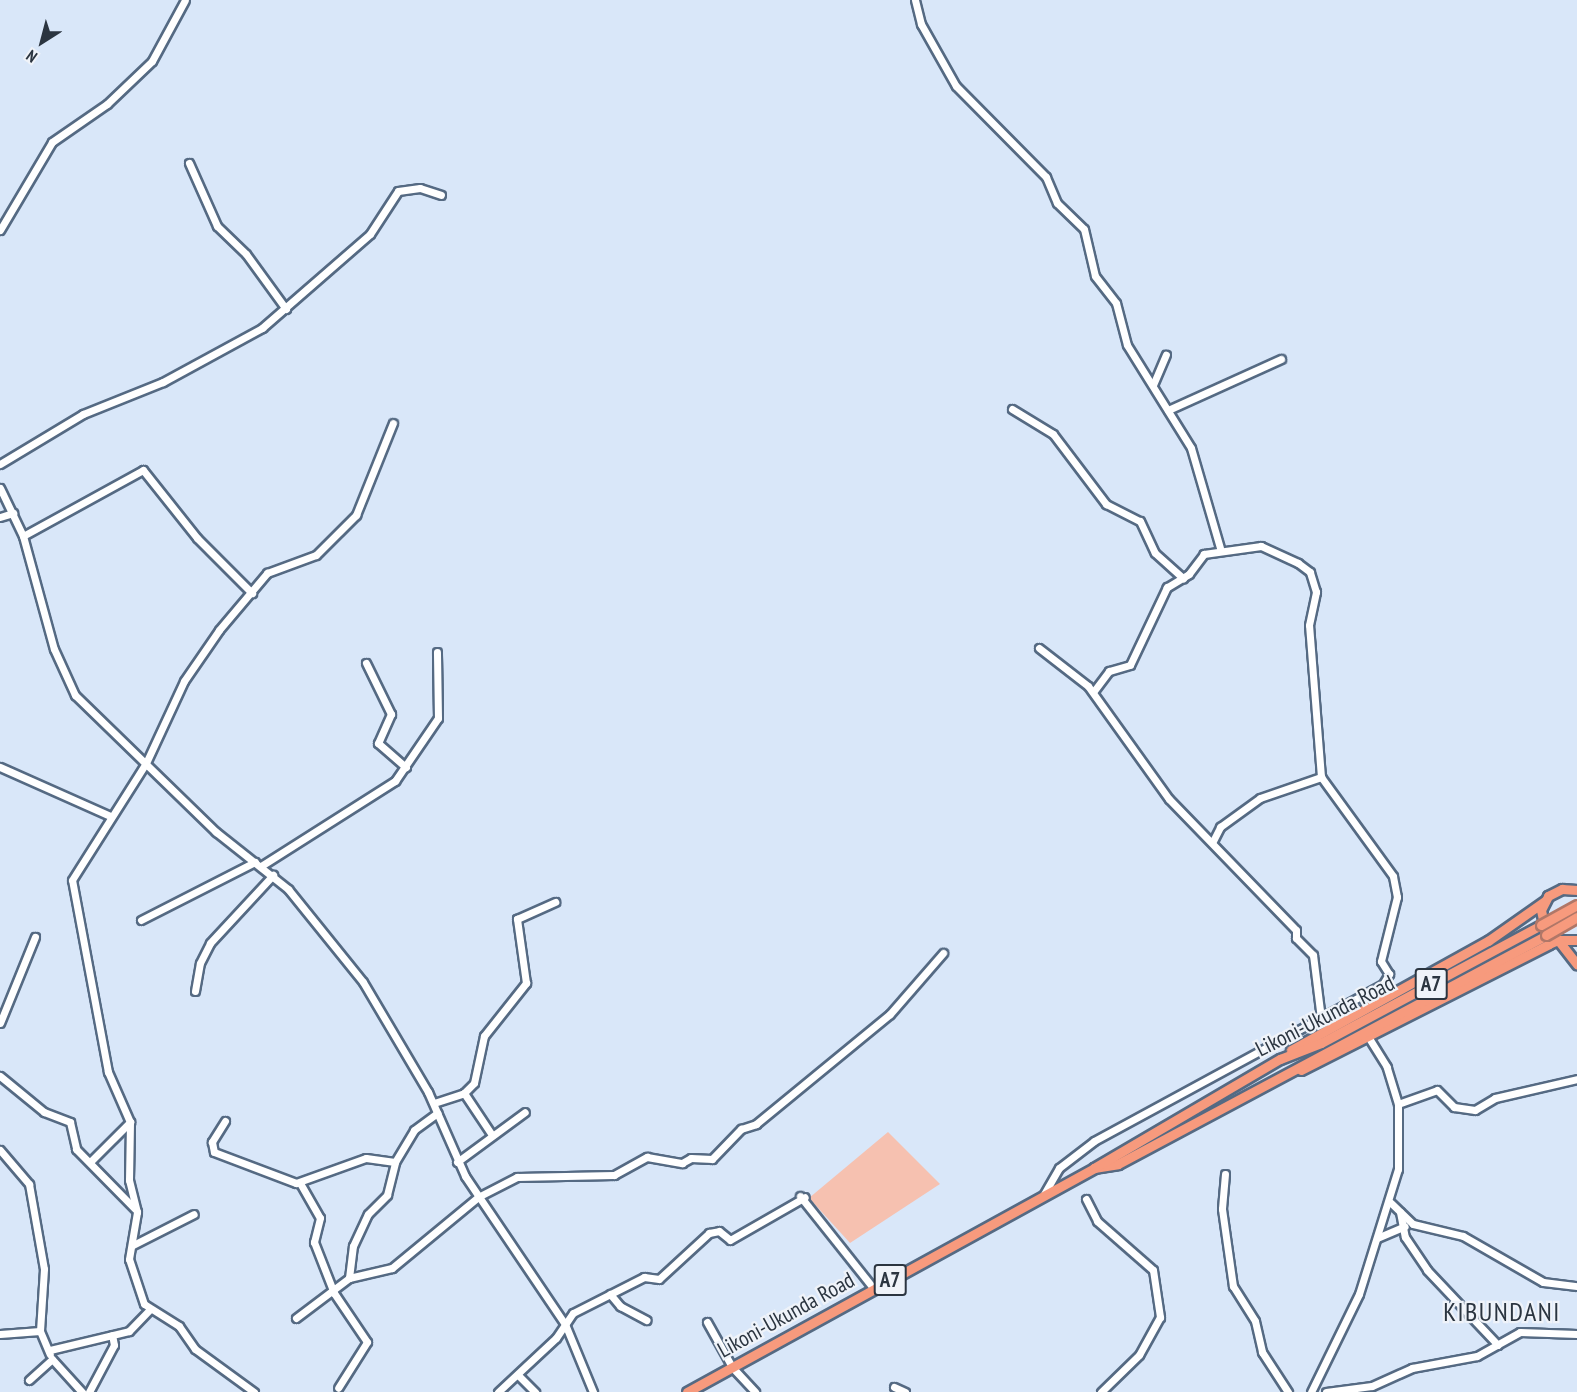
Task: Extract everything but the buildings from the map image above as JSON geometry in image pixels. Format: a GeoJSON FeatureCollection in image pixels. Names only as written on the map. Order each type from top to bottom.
{"type":"FeatureCollection","features":[{"type":"Feature","properties":{"kind":"highway"},"geometry":{"type":"LineString","coordinates":[[1280,1059],[1488,941],[1557,890],[1575,888]]}},
{"type":"Feature","properties":{"kind":"highway"},"geometry":{"type":"LineString","coordinates":[[1545,901],[1543,926],[1558,940],[1577,964]]}},
{"type":"Feature","properties":{"kind":"highway","name":"Likoni-Ukunda Road"},"geometry":{"type":"LineString","coordinates":[[1094,1168],[1118,1164],[1289,1074],[1323,1046],[1577,905]]}},
{"type":"Feature","properties":{"kind":"highway","name":"Likoni-Ukunda Road"},"geometry":{"type":"LineString","coordinates":[[690,1391],[1094,1168],[1280,1059],[1323,1046],[1577,917]]}},
{"type":"Feature","properties":{"kind":"highway"},"geometry":{"type":"LineString","coordinates":[[1289,1074],[1369,1038],[1558,940],[1577,940]]}},
{"type":"Feature","properties":{"kind":"street"},"geometry":{"type":"LineString","coordinates":[[0,230],[52,142],[107,104],[152,61],[185,0]]}},
{"type":"Feature","properties":{"kind":"street"},"geometry":{"type":"LineString","coordinates":[[915,0],[921,24],[956,86],[1046,177],[1057,203],[1084,229],[1095,276],[1116,303],[1127,345],[1154,385],[1191,448],[1221,548]]}},
{"type":"Feature","properties":{"kind":"street"},"geometry":{"type":"LineString","coordinates":[[189,163],[217,226],[246,254],[286,309]]}},
{"type":"Feature","properties":{"kind":"street"},"geometry":{"type":"LineString","coordinates":[[0,464],[83,414],[176,376],[286,309],[370,234],[398,191],[420,188],[441,195]]}},
{"type":"Feature","properties":{"kind":"street"},"geometry":{"type":"LineString","coordinates":[[1154,385],[1166,355]]}},
{"type":"Feature","properties":{"kind":"street"},"geometry":{"type":"LineString","coordinates":[[1168,410],[1281,359]]}},
{"type":"Feature","properties":{"kind":"street"},"geometry":{"type":"LineString","coordinates":[[1012,409],[1053,434],[1106,504],[1140,521],[1155,553],[1183,578]]}},
{"type":"Feature","properties":{"kind":"street"},"geometry":{"type":"LineString","coordinates":[[149,1310],[129,1259],[137,1212],[129,1180],[130,1122],[108,1072],[71,884],[110,816],[147,763],[184,681],[267,573],[316,555],[350,523],[393,423]]}},
{"type":"Feature","properties":{"kind":"street"},"geometry":{"type":"LineString","coordinates":[[23,536],[143,470],[197,538],[252,593]]}},
{"type":"Feature","properties":{"kind":"street"},"geometry":{"type":"LineString","coordinates":[[0,488],[23,536],[67,683],[216,832],[273,875],[363,982],[434,1103],[457,1162],[478,1197],[525,1259],[564,1324],[593,1392]]}},
{"type":"Feature","properties":{"kind":"street"},"geometry":{"type":"LineString","coordinates":[[0,517],[13,513]]}},
{"type":"Feature","properties":{"kind":"street"},"geometry":{"type":"LineString","coordinates":[[1043,1195],[1059,1168],[1094,1141],[1383,984],[1389,974],[1381,961],[1397,897],[1393,876],[1322,777],[1309,625],[1316,592],[1310,572],[1269,548],[1221,548],[1200,558],[1183,578],[1167,587],[1130,665],[1109,671],[1093,692]]}},
{"type":"Feature","properties":{"kind":"street"},"geometry":{"type":"LineString","coordinates":[[1039,648],[1093,692],[1169,799],[1213,841],[1313,955],[1322,1018]]}},
{"type":"Feature","properties":{"kind":"street"},"geometry":{"type":"LineString","coordinates":[[141,920],[258,864],[382,794],[406,767],[438,718],[437,652]]}},
{"type":"Feature","properties":{"kind":"street"},"geometry":{"type":"LineString","coordinates":[[366,663],[391,714],[378,743],[406,767]]}},
{"type":"Feature","properties":{"kind":"street"},"geometry":{"type":"LineString","coordinates":[[0,767],[110,816]]}},
{"type":"Feature","properties":{"kind":"street"},"geometry":{"type":"LineString","coordinates":[[1213,841],[1220,827],[1260,798],[1322,777]]}},
{"type":"Feature","properties":{"kind":"street"},"geometry":{"type":"LineString","coordinates":[[195,991],[200,963],[210,943],[273,875]]}},
{"type":"Feature","properties":{"kind":"street"},"geometry":{"type":"LineString","coordinates":[[434,1103],[464,1093],[478,1075],[484,1036],[526,983],[517,919],[555,902]]}},
{"type":"Feature","properties":{"kind":"street"},"geometry":{"type":"LineString","coordinates":[[0,1023],[35,937]]}},
{"type":"Feature","properties":{"kind":"street"},"geometry":{"type":"LineString","coordinates":[[297,1318],[334,1293],[349,1278],[394,1267],[478,1197],[533,1174],[614,1175],[647,1157],[681,1163],[691,1158],[712,1159],[741,1129],[756,1124],[890,1014],[944,953]]}},
{"type":"Feature","properties":{"kind":"street"},"geometry":{"type":"LineString","coordinates":[[1311,1392],[1359,1293],[1391,1203],[1398,1169],[1398,1104],[1387,1067],[1369,1038]]}},
{"type":"Feature","properties":{"kind":"street"},"geometry":{"type":"LineString","coordinates":[[0,1076],[44,1112],[70,1122],[76,1149],[137,1212]]}},
{"type":"Feature","properties":{"kind":"street"},"geometry":{"type":"LineString","coordinates":[[1398,1104],[1437,1090],[1454,1107],[1475,1110],[1496,1098],[1577,1079]]}},
{"type":"Feature","properties":{"kind":"street"},"geometry":{"type":"LineString","coordinates":[[464,1093],[492,1135]]}},
{"type":"Feature","properties":{"kind":"street"},"geometry":{"type":"LineString","coordinates":[[457,1162],[525,1112]]}},
{"type":"Feature","properties":{"kind":"street"},"geometry":{"type":"LineString","coordinates":[[349,1278],[353,1246],[368,1214],[387,1195],[394,1162],[414,1130],[436,1113]]}},
{"type":"Feature","properties":{"kind":"street"},"geometry":{"type":"LineString","coordinates":[[225,1121],[213,1142],[214,1152],[300,1183],[320,1218],[314,1242],[334,1293],[367,1342],[338,1388]]}},
{"type":"Feature","properties":{"kind":"street"},"geometry":{"type":"LineString","coordinates":[[90,1162],[130,1122]]}},
{"type":"Feature","properties":{"kind":"street"},"geometry":{"type":"LineString","coordinates":[[0,1150],[29,1184],[44,1269],[40,1331],[52,1359],[82,1392]]}},
{"type":"Feature","properties":{"kind":"street"},"geometry":{"type":"LineString","coordinates":[[300,1183],[366,1158],[394,1162]]}},
{"type":"Feature","properties":{"kind":"street"},"geometry":{"type":"LineString","coordinates":[[1225,1174],[1222,1209],[1233,1286],[1255,1322],[1262,1352],[1288,1392]]}},
{"type":"Feature","properties":{"kind":"street"},"geometry":{"type":"LineString","coordinates":[[498,1392],[519,1376],[573,1313],[644,1277],[659,1280],[708,1233],[719,1231],[730,1240],[778,1216],[802,1196],[874,1289]]}},
{"type":"Feature","properties":{"kind":"street"},"geometry":{"type":"LineString","coordinates":[[1086,1199],[1097,1221],[1153,1270],[1160,1317],[1139,1354],[1101,1392]]}},
{"type":"Feature","properties":{"kind":"street"},"geometry":{"type":"LineString","coordinates":[[1391,1203],[1413,1224],[1445,1236],[1462,1236],[1543,1282],[1577,1286]]}},
{"type":"Feature","properties":{"kind":"street"},"geometry":{"type":"LineString","coordinates":[[1400,1211],[1403,1227],[1427,1270],[1498,1345]]}},
{"type":"Feature","properties":{"kind":"street"},"geometry":{"type":"LineString","coordinates":[[133,1245],[194,1214]]}},
{"type":"Feature","properties":{"kind":"street"},"geometry":{"type":"LineString","coordinates":[[1377,1238],[1413,1224]]}},
{"type":"Feature","properties":{"kind":"street"},"geometry":{"type":"LineString","coordinates":[[610,1294],[646,1320]]}},
{"type":"Feature","properties":{"kind":"street"},"geometry":{"type":"LineString","coordinates":[[50,1350],[129,1331],[149,1310],[156,1309],[179,1326],[195,1349],[254,1392]]}},
{"type":"Feature","properties":{"kind":"street"},"geometry":{"type":"LineString","coordinates":[[707,1322],[732,1367],[755,1392]]}},
{"type":"Feature","properties":{"kind":"street"},"geometry":{"type":"LineString","coordinates":[[0,1334],[40,1331]]}},
{"type":"Feature","properties":{"kind":"street"},"geometry":{"type":"LineString","coordinates":[[1326,1392],[1372,1386],[1412,1368],[1477,1356],[1520,1332],[1577,1335]]}},
{"type":"Feature","properties":{"kind":"street"},"geometry":{"type":"LineString","coordinates":[[89,1392],[114,1345],[112,1335]]}},
{"type":"Feature","properties":{"kind":"street"},"geometry":{"type":"LineString","coordinates":[[29,1380],[52,1359]]}},
{"type":"Feature","properties":{"kind":"street"},"geometry":{"type":"LineString","coordinates":[[519,1376],[535,1392]]}},
{"type":"Feature","properties":{"kind":"street"},"geometry":{"type":"LineString","coordinates":[[894,1387],[905,1392]]}},
{"type":"Feature","properties":{"kind":"shaded area"},"geometry":{"type":"Polygon","coordinates":[[[888,1132],[940,1184],[850,1243],[809,1198],[888,1132]]]}},
{"type":"Feature","properties":{"kind":"district","name":"KIBUNDANI"},"geometry":{"type":"Point","coordinates":[1502,1312]}}]}
